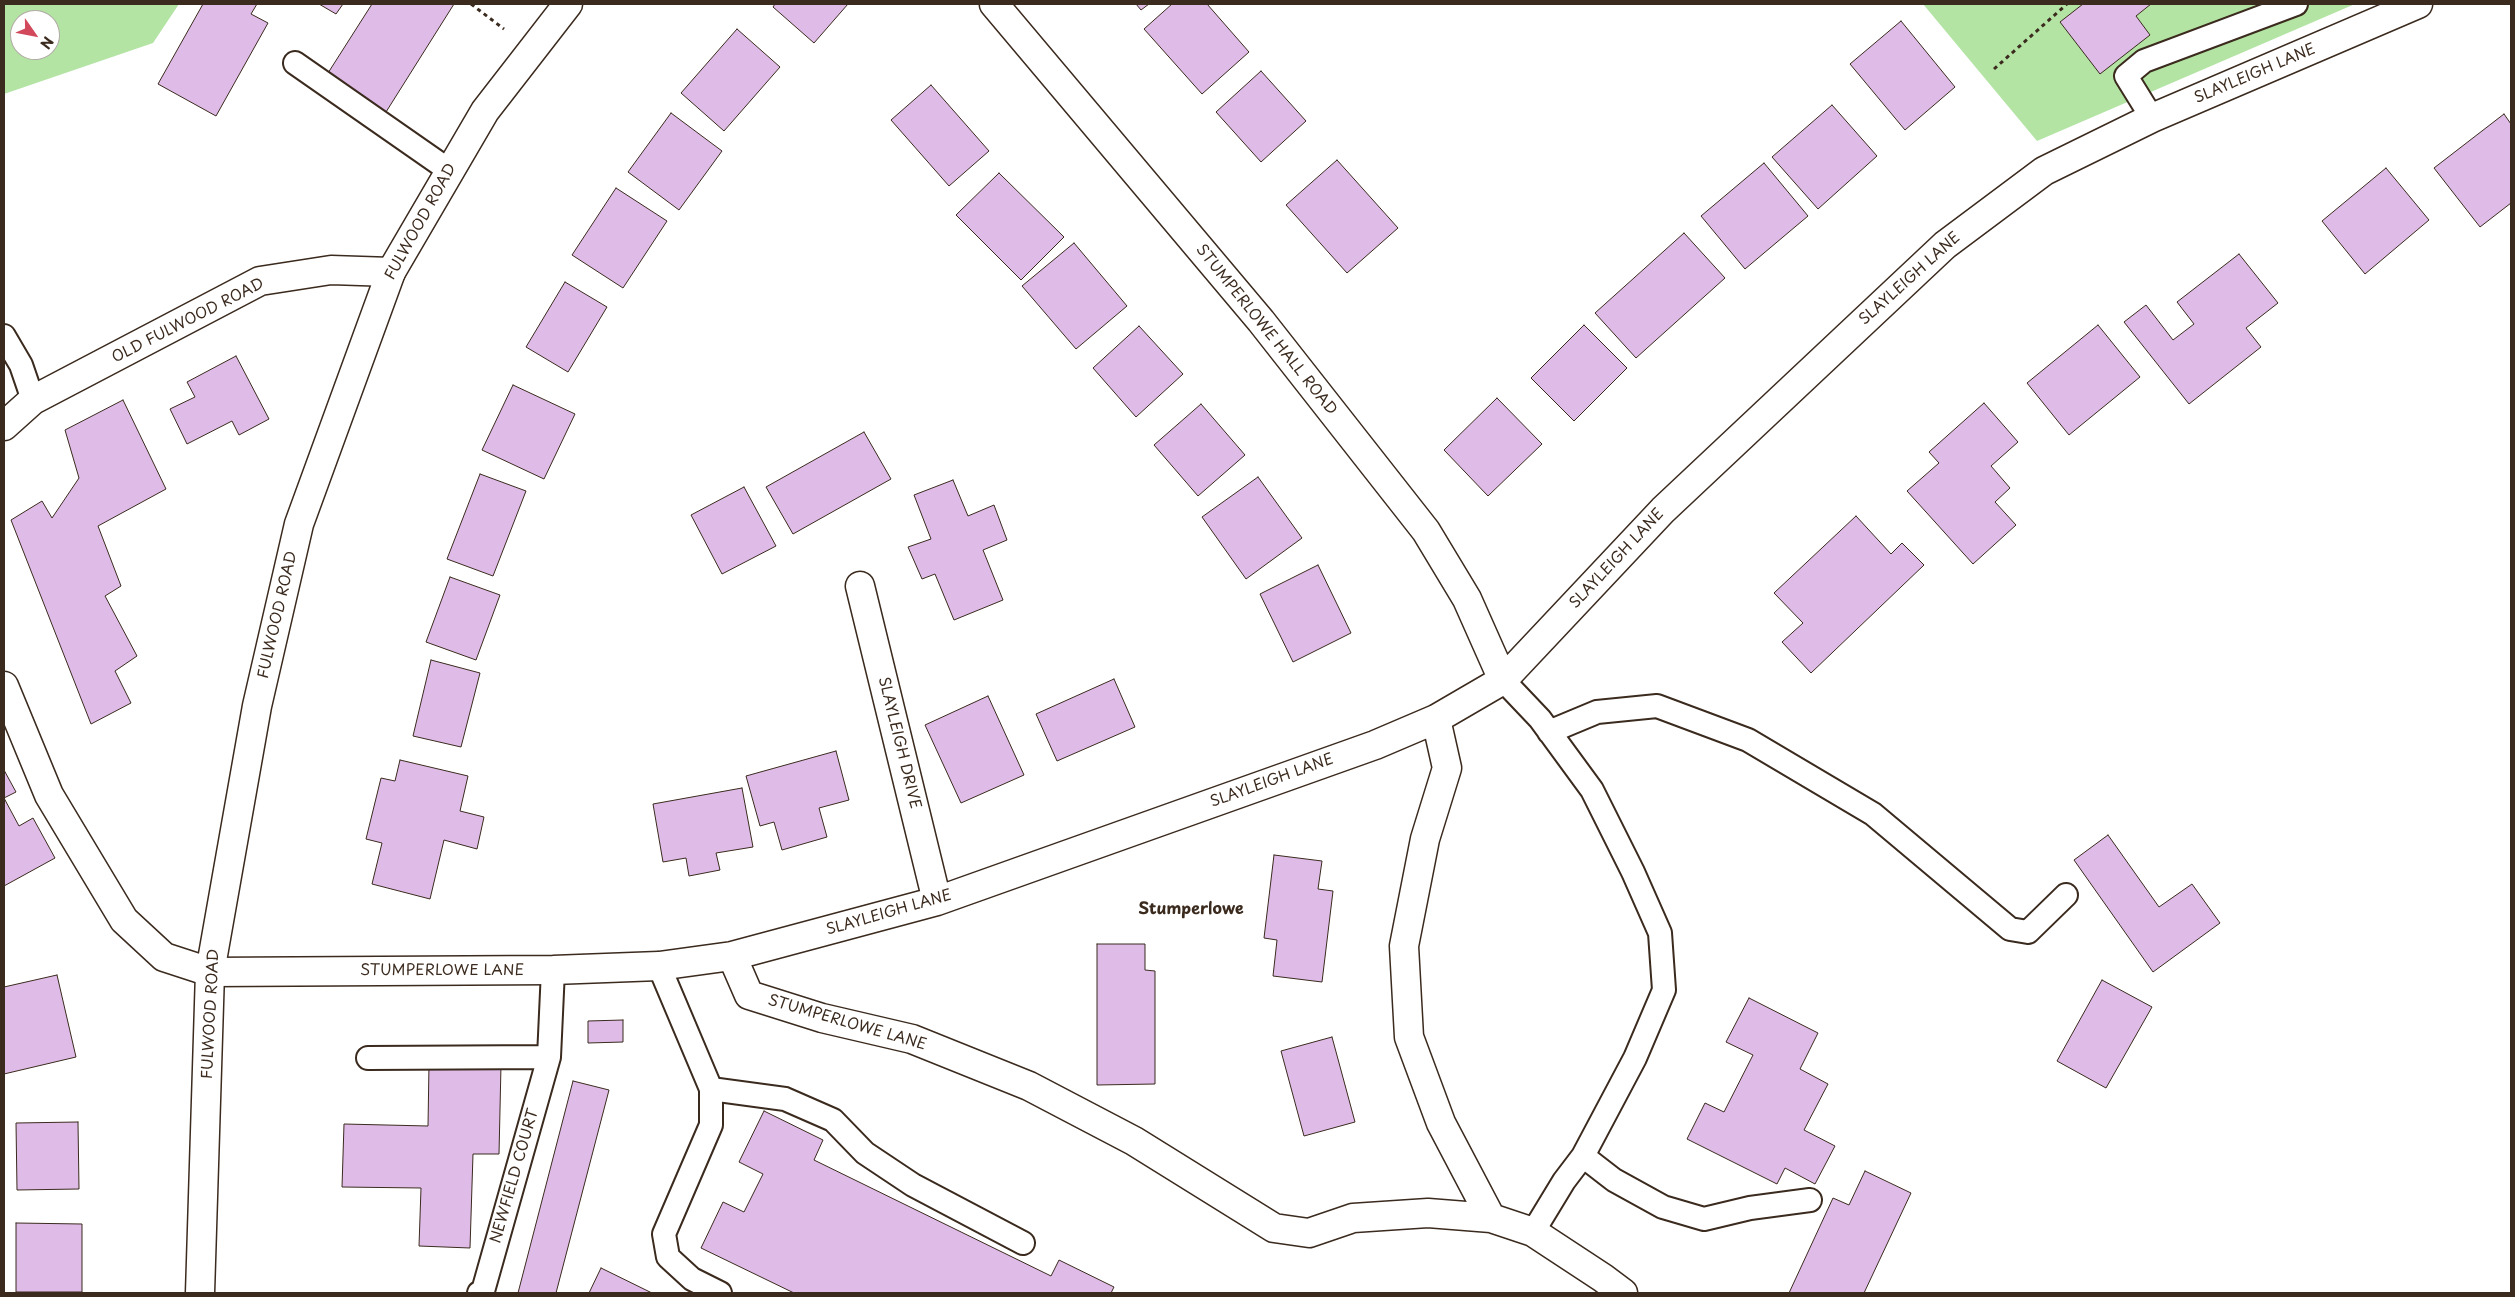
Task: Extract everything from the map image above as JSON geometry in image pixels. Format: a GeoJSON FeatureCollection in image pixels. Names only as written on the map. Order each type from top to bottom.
{"type":"FeatureCollection","features":[{"type":"Feature","properties":{"kind":"street","name":"FULWOOD ROAD"},"geometry":{"type":"LineString","coordinates":[[200,1293],[210,972],[257,706],[299,524],[391,272],[484,111],[568,4]]}},
{"type":"Feature","properties":{"kind":"street","name":"STUMPERLOWE HALL ROAD"},"geometry":{"type":"LineString","coordinates":[[994,4],[1261,321],[1426,531],[1467,599],[1503,680]]}},
{"type":"Feature","properties":{"kind":"street","name":"SLAYLEIGH LANE"},"geometry":{"type":"LineString","coordinates":[[732,956],[937,901],[1375,744],[1436,718],[1503,680],[1663,510],[1945,245],[2044,171],[2152,118],[2417,4]]}},
{"type":"Feature","properties":{"kind":"street","name":"OLD FULWOOD ROAD"},"geometry":{"type":"LineString","coordinates":[[4,426],[33,400],[260,281],[331,270],[391,272]]}},
{"type":"Feature","properties":{"kind":"street","name":"SLAYLEIGH DRIVE"},"geometry":{"type":"LineString","coordinates":[[860,586],[937,901]]}},
{"type":"Feature","properties":{"kind":"street"},"geometry":{"type":"LineString","coordinates":[[4,686],[49,795],[124,920],[164,957],[210,972]]}},
{"type":"Feature","properties":{"kind":"street"},"geometry":{"type":"LineString","coordinates":[[1436,718],[1447,768],[1425,838],[1404,946],[1408,1037],[1441,1123],[1491,1218],[1533,1232],[1623,1293]]}},
{"type":"Feature","properties":{"kind":"street","name":"STUMPERLOWE LANE"},"geometry":{"type":"LineString","coordinates":[[210,972],[553,970],[659,966],[732,956],[749,994],[822,1018],[912,1039],[1029,1086],[1134,1141],[1274,1228],[1309,1233],[1353,1218],[1428,1213],[1491,1218]]}},
{"type":"Feature","properties":{"kind":"lane"},"geometry":{"type":"LineString","coordinates":[[2152,118],[2126,76],[2144,61],[2296,4]]}},
{"type":"Feature","properties":{"kind":"lane"},"geometry":{"type":"LineString","coordinates":[[295,63],[450,171]]}},
{"type":"Feature","properties":{"kind":"lane"},"geometry":{"type":"LineString","coordinates":[[4,336],[21,365],[33,400]]}},
{"type":"Feature","properties":{"kind":"lane"},"geometry":{"type":"LineString","coordinates":[[1503,680],[1549,732],[1592,790],[1633,872],[1660,933],[1664,990],[1635,1058],[1583,1156],[1564,1181],[1533,1232]]}},
{"type":"Feature","properties":{"kind":"lane"},"geometry":{"type":"LineString","coordinates":[[1549,732],[1597,712],[1658,706],[1748,740],[1873,814],[2010,929],[2028,932],[2066,895]]}},
{"type":"Feature","properties":{"kind":"lane"},"geometry":{"type":"LineString","coordinates":[[659,966],[711,1089],[711,1125],[664,1234],[668,1257],[692,1279],[720,1293]]}},
{"type":"Feature","properties":{"kind":"lane","name":"NEWFIELD COURT"},"geometry":{"type":"LineString","coordinates":[[479,1293],[483,1291],[549,1056],[553,970]]}},
{"type":"Feature","properties":{"kind":"lane"},"geometry":{"type":"LineString","coordinates":[[368,1058],[549,1056]]}},
{"type":"Feature","properties":{"kind":"lane"},"geometry":{"type":"LineString","coordinates":[[711,1089],[785,1099],[833,1120],[866,1153],[913,1185],[1023,1243]]}},
{"type":"Feature","properties":{"kind":"lane"},"geometry":{"type":"LineString","coordinates":[[1583,1156],[1614,1180],[1663,1208],[1704,1218],[1750,1208],[1810,1200]]}},
{"type":"Feature","properties":{"kind":"path"},"geometry":{"type":"LineString","coordinates":[[1994,69],[2067,4]]}},
{"type":"Feature","properties":{"kind":"green space"},"geometry":{"type":"Polygon","coordinates":[[[4,4],[179,4],[153,43],[4,94],[4,4]]]}},
{"type":"Feature","properties":{"kind":"green space"},"geometry":{"type":"Polygon","coordinates":[[[1923,4],[2355,4],[2037,141],[1923,4]]]}},
{"type":"Feature","properties":{"kind":"building"},"geometry":{"type":"Polygon","coordinates":[[[203,4],[257,4],[251,14],[268,23],[216,116],[158,84],[203,4]]]}},
{"type":"Feature","properties":{"kind":"building"},"geometry":{"type":"Polygon","coordinates":[[[319,4],[343,4],[336,14],[319,4]]]}},
{"type":"Feature","properties":{"kind":"building"},"geometry":{"type":"Polygon","coordinates":[[[372,4],[454,4],[386,112],[328,73],[372,4]]]}},
{"type":"Feature","properties":{"kind":"building"},"geometry":{"type":"Polygon","coordinates":[[[775,4],[848,4],[814,43],[773,7],[775,4]]]}},
{"type":"Feature","properties":{"kind":"building"},"geometry":{"type":"Polygon","coordinates":[[[1136,4],[1149,4],[1141,10],[1136,4]]]}},
{"type":"Feature","properties":{"kind":"building"},"geometry":{"type":"Polygon","coordinates":[[[1172,4],[1207,4],[1249,52],[1202,94],[1144,29],[1172,4]]]}},
{"type":"Feature","properties":{"kind":"building"},"geometry":{"type":"Polygon","coordinates":[[[2083,4],[2151,4],[2136,16],[2150,35],[2100,74],[2060,22],[2083,4]]]}},
{"type":"Feature","properties":{"kind":"building"},"geometry":{"type":"Polygon","coordinates":[[[1901,21],[1955,87],[1905,130],[1850,64],[1901,21]]]}},
{"type":"Feature","properties":{"kind":"building"},"geometry":{"type":"Polygon","coordinates":[[[737,29],[780,67],[724,131],[681,93],[737,29]]]}},
{"type":"Feature","properties":{"kind":"building"},"geometry":{"type":"Polygon","coordinates":[[[1261,71],[1306,121],[1261,162],[1216,112],[1261,71]]]}},
{"type":"Feature","properties":{"kind":"building"},"geometry":{"type":"Polygon","coordinates":[[[931,85],[989,151],[949,186],[891,120],[931,85]]]}},
{"type":"Feature","properties":{"kind":"building"},"geometry":{"type":"Polygon","coordinates":[[[1832,105],[1877,156],[1818,209],[1772,157],[1832,105]]]}},
{"type":"Feature","properties":{"kind":"building"},"geometry":{"type":"Polygon","coordinates":[[[671,113],[722,151],[679,210],[628,172],[671,113]]]}},
{"type":"Feature","properties":{"kind":"building"},"geometry":{"type":"Polygon","coordinates":[[[2504,114],[2511,124],[2511,203],[2480,227],[2434,168],[2504,114]]]}},
{"type":"Feature","properties":{"kind":"building"},"geometry":{"type":"Polygon","coordinates":[[[1337,160],[1398,228],[1347,273],[1286,205],[1337,160]]]}},
{"type":"Feature","properties":{"kind":"building"},"geometry":{"type":"Polygon","coordinates":[[[1764,163],[1808,216],[1745,269],[1701,216],[1764,163]]]}},
{"type":"Feature","properties":{"kind":"building"},"geometry":{"type":"Polygon","coordinates":[[[2386,168],[2429,220],[2365,274],[2322,221],[2386,168]]]}},
{"type":"Feature","properties":{"kind":"building"},"geometry":{"type":"Polygon","coordinates":[[[999,173],[1064,237],[1021,280],[956,215],[999,173]]]}},
{"type":"Feature","properties":{"kind":"building"},"geometry":{"type":"Polygon","coordinates":[[[616,188],[667,221],[623,288],[572,255],[616,188]]]}},
{"type":"Feature","properties":{"kind":"building"},"geometry":{"type":"Polygon","coordinates":[[[1684,233],[1725,278],[1636,358],[1595,313],[1684,233]]]}},
{"type":"Feature","properties":{"kind":"building"},"geometry":{"type":"Polygon","coordinates":[[[1074,243],[1127,306],[1076,349],[1022,286],[1074,243]]]}},
{"type":"Feature","properties":{"kind":"building"},"geometry":{"type":"Polygon","coordinates":[[[2239,254],[2278,303],[2246,328],[2261,347],[2189,404],[2124,322],[2146,305],[2173,340],[2194,324],[2177,302],[2239,254]]]}},
{"type":"Feature","properties":{"kind":"building"},"geometry":{"type":"Polygon","coordinates":[[[565,282],[607,307],[568,372],[526,347],[565,282]]]}},
{"type":"Feature","properties":{"kind":"building"},"geometry":{"type":"Polygon","coordinates":[[[1584,325],[1627,368],[1574,421],[1531,378],[1584,325]]]}},
{"type":"Feature","properties":{"kind":"building"},"geometry":{"type":"Polygon","coordinates":[[[2098,325],[2140,377],[2069,435],[2027,383],[2098,325]]]}},
{"type":"Feature","properties":{"kind":"building"},"geometry":{"type":"Polygon","coordinates":[[[1139,326],[1183,374],[1136,417],[1093,368],[1139,326]]]}},
{"type":"Feature","properties":{"kind":"building"},"geometry":{"type":"Polygon","coordinates":[[[236,356],[269,419],[239,435],[232,421],[187,444],[170,409],[195,397],[187,382],[236,356]]]}},
{"type":"Feature","properties":{"kind":"building"},"geometry":{"type":"Polygon","coordinates":[[[513,385],[575,414],[544,479],[482,450],[513,385]]]}},
{"type":"Feature","properties":{"kind":"building"},"geometry":{"type":"Polygon","coordinates":[[[1497,398],[1542,444],[1488,496],[1444,450],[1497,398]]]}},
{"type":"Feature","properties":{"kind":"building"},"geometry":{"type":"Polygon","coordinates":[[[123,400],[166,489],[98,526],[121,586],[105,596],[137,656],[115,671],[131,703],[91,724],[11,520],[42,501],[52,518],[79,478],[65,430],[123,400]]]}},
{"type":"Feature","properties":{"kind":"building"},"geometry":{"type":"Polygon","coordinates":[[[1984,403],[2018,442],[1991,466],[2010,488],[1995,502],[2016,525],[1973,564],[1907,491],[1939,463],[1929,452],[1984,403]]]}},
{"type":"Feature","properties":{"kind":"building"},"geometry":{"type":"Polygon","coordinates":[[[1201,404],[1245,455],[1198,496],[1154,445],[1201,404]]]}},
{"type":"Feature","properties":{"kind":"building"},"geometry":{"type":"Polygon","coordinates":[[[864,432],[891,479],[793,534],[766,487],[864,432]]]}},
{"type":"Feature","properties":{"kind":"building"},"geometry":{"type":"Polygon","coordinates":[[[480,474],[526,491],[493,576],[447,559],[480,474]]]}},
{"type":"Feature","properties":{"kind":"building"},"geometry":{"type":"Polygon","coordinates":[[[1258,477],[1302,538],[1246,579],[1202,517],[1258,477]]]}},
{"type":"Feature","properties":{"kind":"building"},"geometry":{"type":"Polygon","coordinates":[[[953,480],[968,516],[994,505],[1007,540],[983,550],[1003,600],[954,620],[935,574],[922,579],[908,547],[931,539],[914,495],[953,480]]]}},
{"type":"Feature","properties":{"kind":"building"},"geometry":{"type":"Polygon","coordinates":[[[744,487],[776,546],[722,574],[691,515],[744,487]]]}},
{"type":"Feature","properties":{"kind":"building"},"geometry":{"type":"Polygon","coordinates":[[[1856,516],[1891,554],[1902,543],[1924,565],[1811,673],[1782,642],[1803,623],[1774,593],[1856,516]]]}},
{"type":"Feature","properties":{"kind":"building"},"geometry":{"type":"Polygon","coordinates":[[[1318,565],[1351,633],[1293,662],[1260,594],[1318,565]]]}},
{"type":"Feature","properties":{"kind":"building"},"geometry":{"type":"Polygon","coordinates":[[[450,577],[500,595],[476,660],[426,642],[450,577]]]}},
{"type":"Feature","properties":{"kind":"building"},"geometry":{"type":"Polygon","coordinates":[[[431,660],[480,673],[461,747],[413,736],[431,660]]]}},
{"type":"Feature","properties":{"kind":"building"},"geometry":{"type":"Polygon","coordinates":[[[1114,679],[1135,727],[1057,761],[1036,714],[1114,679]]]}},
{"type":"Feature","properties":{"kind":"building"},"geometry":{"type":"Polygon","coordinates":[[[988,696],[1024,775],[961,803],[925,725],[988,696]]]}},
{"type":"Feature","properties":{"kind":"building"},"geometry":{"type":"Polygon","coordinates":[[[836,751],[849,800],[819,808],[827,837],[782,850],[774,822],[760,826],[746,776],[836,751]]]}},
{"type":"Feature","properties":{"kind":"building"},"geometry":{"type":"Polygon","coordinates":[[[400,760],[468,776],[460,811],[484,817],[477,849],[444,840],[430,899],[372,884],[382,843],[366,839],[381,778],[395,781],[400,760]]]}},
{"type":"Feature","properties":{"kind":"building"},"geometry":{"type":"Polygon","coordinates":[[[4,770],[16,792],[4,798],[4,770]]]}},
{"type":"Feature","properties":{"kind":"building"},"geometry":{"type":"Polygon","coordinates":[[[742,788],[753,847],[716,853],[720,870],[689,876],[686,858],[663,862],[653,804],[742,788]]]}},
{"type":"Feature","properties":{"kind":"building"},"geometry":{"type":"Polygon","coordinates":[[[4,798],[19,826],[33,818],[55,858],[4,886],[4,798]]]}},
{"type":"Feature","properties":{"kind":"building"},"geometry":{"type":"Polygon","coordinates":[[[2108,835],[2159,907],[2192,884],[2220,923],[2153,972],[2074,860],[2108,835]]]}},
{"type":"Feature","properties":{"kind":"building"},"geometry":{"type":"Polygon","coordinates":[[[1274,855],[1322,861],[1318,889],[1333,891],[1322,982],[1273,976],[1277,940],[1264,938],[1274,855]]]}},
{"type":"Feature","properties":{"kind":"building"},"geometry":{"type":"Polygon","coordinates":[[[1097,944],[1145,944],[1145,970],[1155,971],[1155,1084],[1097,1085],[1097,944]]]}},
{"type":"Feature","properties":{"kind":"building"},"geometry":{"type":"Polygon","coordinates":[[[57,975],[76,1057],[4,1074],[4,987],[57,975]]]}},
{"type":"Feature","properties":{"kind":"building"},"geometry":{"type":"Polygon","coordinates":[[[2102,980],[2152,1007],[2106,1088],[2057,1061],[2102,980]]]}},
{"type":"Feature","properties":{"kind":"building"},"geometry":{"type":"Polygon","coordinates":[[[1749,998],[1818,1033],[1800,1069],[1828,1084],[1804,1130],[1835,1146],[1815,1184],[1785,1168],[1777,1184],[1687,1139],[1705,1103],[1724,1112],[1753,1055],[1726,1042],[1749,998]]]}},
{"type":"Feature","properties":{"kind":"building"},"geometry":{"type":"Polygon","coordinates":[[[623,1020],[623,1042],[588,1043],[588,1021],[623,1020]]]}},
{"type":"Feature","properties":{"kind":"building"},"geometry":{"type":"Polygon","coordinates":[[[1332,1037],[1355,1122],[1304,1136],[1281,1051],[1332,1037]]]}},
{"type":"Feature","properties":{"kind":"building"},"geometry":{"type":"Polygon","coordinates":[[[429,1064],[501,1065],[499,1154],[473,1154],[470,1248],[419,1246],[421,1188],[342,1187],[344,1124],[428,1126],[429,1064]]]}},
{"type":"Feature","properties":{"kind":"building"},"geometry":{"type":"Polygon","coordinates":[[[573,1081],[609,1090],[556,1293],[518,1293],[573,1081]]]}},
{"type":"Feature","properties":{"kind":"building"},"geometry":{"type":"Polygon","coordinates":[[[764,1111],[823,1140],[814,1160],[1051,1276],[1059,1260],[1114,1287],[1111,1293],[794,1293],[701,1248],[723,1202],[744,1212],[763,1174],[739,1162],[764,1111]]]}},
{"type":"Feature","properties":{"kind":"building"},"geometry":{"type":"Polygon","coordinates":[[[78,1122],[79,1189],[17,1190],[16,1123],[78,1122]]]}},
{"type":"Feature","properties":{"kind":"building"},"geometry":{"type":"Polygon","coordinates":[[[1865,1171],[1911,1193],[1864,1293],[1789,1293],[1833,1198],[1849,1205],[1865,1171]]]}},
{"type":"Feature","properties":{"kind":"building"},"geometry":{"type":"Polygon","coordinates":[[[16,1223],[82,1224],[82,1292],[16,1292],[16,1223]]]}},
{"type":"Feature","properties":{"kind":"building"},"geometry":{"type":"Polygon","coordinates":[[[601,1268],[652,1293],[589,1293],[601,1268]]]}},
{"type":"Feature","properties":{"kind":"district","name":"Stumperlowe"},"geometry":{"type":"Point","coordinates":[1191,910]}}]}
